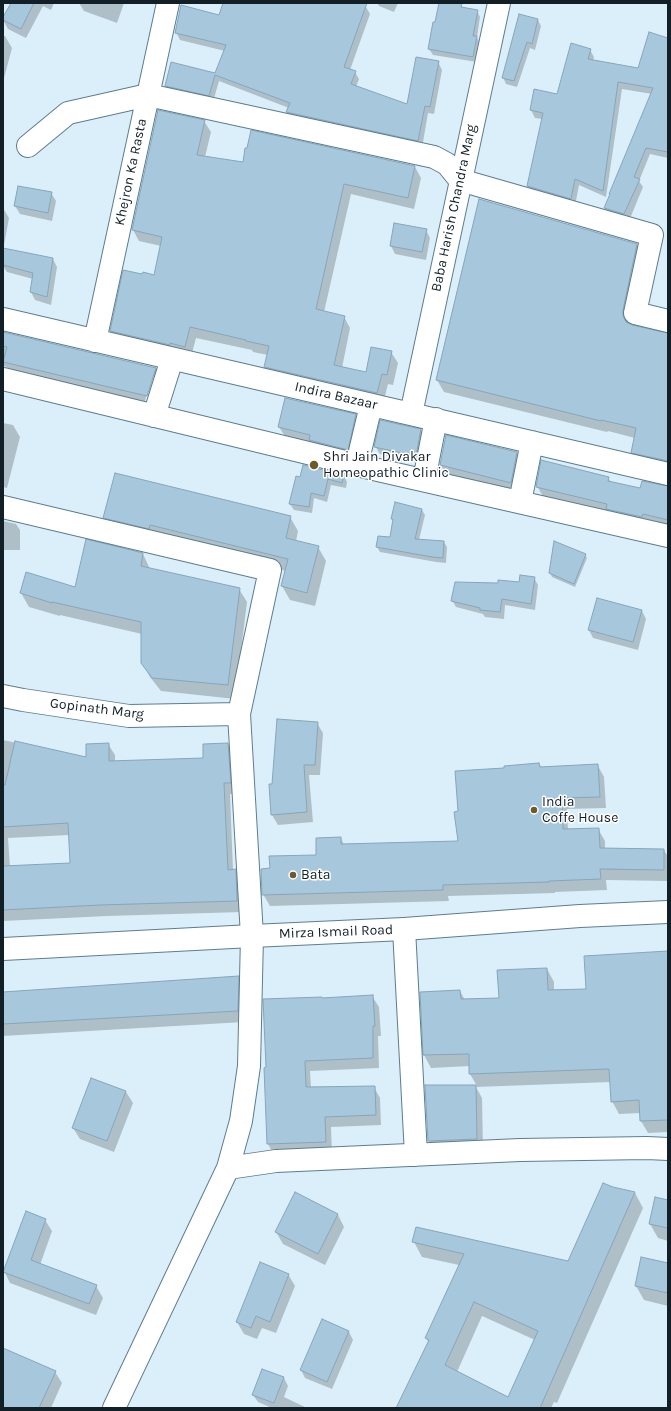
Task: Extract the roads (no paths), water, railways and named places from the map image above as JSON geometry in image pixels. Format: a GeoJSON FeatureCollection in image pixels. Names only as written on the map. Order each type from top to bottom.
{"type":"FeatureCollection","features":[{"type":"Feature","properties":{"kind":"main road","name":"Khejron Ka Rasta"},"geometry":{"type":"LineString","coordinates":[[94,341],[168,3]]}},
{"type":"Feature","properties":{"kind":"main road","name":"Baba Harish Chandra Marg"},"geometry":{"type":"LineString","coordinates":[[411,414],[499,3]]}},
{"type":"Feature","properties":{"kind":"main road"},"geometry":{"type":"LineString","coordinates":[[28,146],[68,113],[148,95],[434,157],[447,164],[460,180],[652,235],[635,313],[668,321]]}},
{"type":"Feature","properties":{"kind":"main road","name":"Indira Bazaar"},"geometry":{"type":"LineString","coordinates":[[3,320],[436,419],[668,474]]}},
{"type":"Feature","properties":{"kind":"main road"},"geometry":{"type":"LineString","coordinates":[[154,416],[172,359]]}},
{"type":"Feature","properties":{"kind":"main road"},"geometry":{"type":"LineString","coordinates":[[3,379],[424,480],[668,536]]}},
{"type":"Feature","properties":{"kind":"main road"},"geometry":{"type":"LineString","coordinates":[[357,464],[371,405]]}},
{"type":"Feature","properties":{"kind":"main road"},"geometry":{"type":"LineString","coordinates":[[424,480],[436,419]]}},
{"type":"Feature","properties":{"kind":"main road"},"geometry":{"type":"LineString","coordinates":[[520,502],[532,442]]}},
{"type":"Feature","properties":{"kind":"main road"},"geometry":{"type":"LineString","coordinates":[[3,507],[270,570],[239,714],[252,936],[249,1066],[241,1122],[228,1168],[114,1408]]}},
{"type":"Feature","properties":{"kind":"main road","name":"Gopinath Marg"},"geometry":{"type":"LineString","coordinates":[[3,696],[128,716],[239,714]]}},
{"type":"Feature","properties":{"kind":"main road","name":"Mirza Ismail Road"},"geometry":{"type":"LineString","coordinates":[[3,949],[404,929],[580,916],[668,912]]}},
{"type":"Feature","properties":{"kind":"main road"},"geometry":{"type":"LineString","coordinates":[[404,929],[416,1155]]}},
{"type":"Feature","properties":{"kind":"main road"},"geometry":{"type":"LineString","coordinates":[[228,1168],[276,1161],[528,1150],[668,1149]]}},
{"type":"Feature","properties":{"kind":"place","name":"Shri Jain Divakar Homeopathic Clinic"},"geometry":{"type":"Point","coordinates":[314,465]}},
{"type":"Feature","properties":{"kind":"place","name":"India Coffe House"},"geometry":{"type":"Point","coordinates":[534,810]}},
{"type":"Feature","properties":{"kind":"place","name":"Bata"},"geometry":{"type":"Point","coordinates":[293,875]}}]}
